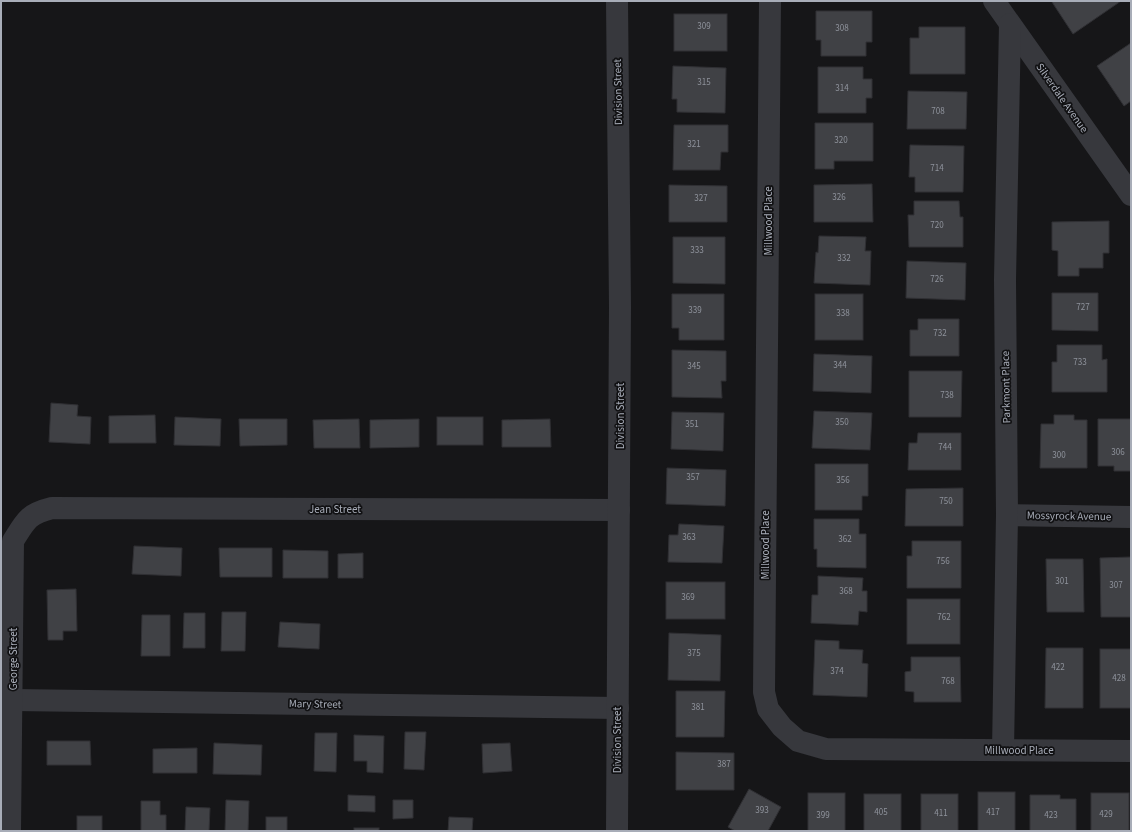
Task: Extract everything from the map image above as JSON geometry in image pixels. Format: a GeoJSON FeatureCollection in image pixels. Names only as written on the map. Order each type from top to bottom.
{"type":"FeatureCollection","features":[{"type":"Feature","properties":{"kind":"street","name":"Division Street"},"geometry":{"type":"LineString","coordinates":[[617,1],[620,306],[617,831]]}},
{"type":"Feature","properties":{"kind":"street","name":"Millwood Place"},"geometry":{"type":"LineString","coordinates":[[770,1],[764,684],[768,710],[782,727],[798,742],[826,749],[1131,751]]}},
{"type":"Feature","properties":{"kind":"street","name":"Silverdale Avenue"},"geometry":{"type":"LineString","coordinates":[[994,1],[1131,195]]}},
{"type":"Feature","properties":{"kind":"street","name":"Parkmont Place"},"geometry":{"type":"LineString","coordinates":[[1003,750],[1007,515],[1005,280],[1010,24]]}},
{"type":"Feature","properties":{"kind":"street","name":"Jean Street"},"geometry":{"type":"LineString","coordinates":[[52,508],[619,510]]}},
{"type":"Feature","properties":{"kind":"street","name":"George Street"},"geometry":{"type":"LineString","coordinates":[[10,831],[13,700],[13,541],[23,524],[35,512],[52,508]]}},
{"type":"Feature","properties":{"kind":"street","name":"Mossyrock Avenue"},"geometry":{"type":"LineString","coordinates":[[1007,515],[1131,517]]}},
{"type":"Feature","properties":{"kind":"street","name":"Mary Street"},"geometry":{"type":"LineString","coordinates":[[13,700],[618,708]]}},
{"type":"Feature","properties":{"kind":"building"},"geometry":{"type":"Polygon","coordinates":[[[1121,1],[1073,34],[1052,2],[1121,1]]]}},
{"type":"Feature","properties":{"kind":"building"},"geometry":{"type":"Polygon","coordinates":[[[816,11],[872,11],[872,42],[866,42],[866,56],[821,56],[821,40],[816,40],[816,11]]]}},
{"type":"Feature","properties":{"kind":"building"},"geometry":{"type":"Polygon","coordinates":[[[674,14],[727,14],[727,51],[674,51],[674,14]]]}},
{"type":"Feature","properties":{"kind":"building"},"geometry":{"type":"Polygon","coordinates":[[[919,27],[965,27],[965,74],[910,74],[910,38],[919,38],[919,27]]]}},
{"type":"Feature","properties":{"kind":"building"},"geometry":{"type":"Polygon","coordinates":[[[1131,43],[1131,101],[1124,106],[1097,66],[1131,43]]]}},
{"type":"Feature","properties":{"kind":"building"},"geometry":{"type":"Polygon","coordinates":[[[673,66],[726,68],[725,113],[677,112],[677,99],[672,99],[673,66]]]}},
{"type":"Feature","properties":{"kind":"building"},"geometry":{"type":"Polygon","coordinates":[[[818,67],[863,67],[863,79],[872,79],[872,98],[866,98],[866,113],[818,113],[818,67]]]}},
{"type":"Feature","properties":{"kind":"building"},"geometry":{"type":"Polygon","coordinates":[[[908,91],[967,92],[966,129],[907,129],[908,91]]]}},
{"type":"Feature","properties":{"kind":"building"},"geometry":{"type":"Polygon","coordinates":[[[815,123],[873,123],[873,161],[834,161],[834,169],[815,169],[815,123]]]}},
{"type":"Feature","properties":{"kind":"building"},"geometry":{"type":"Polygon","coordinates":[[[674,125],[728,125],[728,152],[721,152],[720,170],[673,170],[674,125]]]}},
{"type":"Feature","properties":{"kind":"building"},"geometry":{"type":"Polygon","coordinates":[[[910,145],[964,146],[963,192],[915,192],[915,177],[909,177],[910,145]]]}},
{"type":"Feature","properties":{"kind":"building"},"geometry":{"type":"Polygon","coordinates":[[[872,184],[873,222],[814,222],[814,185],[872,184]]]}},
{"type":"Feature","properties":{"kind":"building"},"geometry":{"type":"Polygon","coordinates":[[[669,185],[727,186],[727,222],[669,222],[669,185]]]}},
{"type":"Feature","properties":{"kind":"building"},"geometry":{"type":"Polygon","coordinates":[[[914,201],[959,201],[960,217],[963,217],[963,247],[909,247],[908,215],[914,215],[914,201]]]}},
{"type":"Feature","properties":{"kind":"building"},"geometry":{"type":"Polygon","coordinates":[[[1109,221],[1109,253],[1103,253],[1103,268],[1079,268],[1079,276],[1058,276],[1058,251],[1052,250],[1052,222],[1109,221]]]}},
{"type":"Feature","properties":{"kind":"building"},"geometry":{"type":"Polygon","coordinates":[[[819,236],[866,237],[865,251],[871,251],[870,285],[814,283],[816,252],[818,253],[819,236]]]}},
{"type":"Feature","properties":{"kind":"building"},"geometry":{"type":"Polygon","coordinates":[[[673,237],[725,237],[725,284],[673,283],[673,237]]]}},
{"type":"Feature","properties":{"kind":"building"},"geometry":{"type":"Polygon","coordinates":[[[907,261],[966,263],[965,300],[906,298],[907,261]]]}},
{"type":"Feature","properties":{"kind":"building"},"geometry":{"type":"Polygon","coordinates":[[[1052,293],[1098,293],[1098,331],[1052,330],[1052,293]]]}},
{"type":"Feature","properties":{"kind":"building"},"geometry":{"type":"Polygon","coordinates":[[[672,294],[724,294],[724,340],[679,340],[679,328],[672,328],[672,294]]]}},
{"type":"Feature","properties":{"kind":"building"},"geometry":{"type":"Polygon","coordinates":[[[815,294],[863,294],[863,340],[815,340],[815,294]]]}},
{"type":"Feature","properties":{"kind":"building"},"geometry":{"type":"Polygon","coordinates":[[[918,319],[959,319],[959,356],[910,356],[910,330],[918,330],[918,319]]]}},
{"type":"Feature","properties":{"kind":"building"},"geometry":{"type":"Polygon","coordinates":[[[1057,345],[1102,345],[1102,360],[1107,359],[1107,392],[1052,392],[1052,362],[1057,362],[1057,345]]]}},
{"type":"Feature","properties":{"kind":"building"},"geometry":{"type":"Polygon","coordinates":[[[672,350],[726,351],[726,381],[721,381],[722,398],[672,397],[672,350]]]}},
{"type":"Feature","properties":{"kind":"building"},"geometry":{"type":"Polygon","coordinates":[[[814,354],[872,356],[871,393],[813,391],[814,354]]]}},
{"type":"Feature","properties":{"kind":"building"},"geometry":{"type":"Polygon","coordinates":[[[909,371],[962,371],[961,417],[909,417],[909,371]]]}},
{"type":"Feature","properties":{"kind":"building"},"geometry":{"type":"Polygon","coordinates":[[[51,403],[78,405],[77,416],[91,417],[90,444],[49,442],[51,403]]]}},
{"type":"Feature","properties":{"kind":"building"},"geometry":{"type":"Polygon","coordinates":[[[814,411],[872,413],[870,450],[812,448],[814,411]]]}},
{"type":"Feature","properties":{"kind":"building"},"geometry":{"type":"Polygon","coordinates":[[[672,412],[724,413],[723,451],[671,449],[672,412]]]}},
{"type":"Feature","properties":{"kind":"building"},"geometry":{"type":"Polygon","coordinates":[[[155,415],[156,443],[109,443],[109,416],[155,415]]]}},
{"type":"Feature","properties":{"kind":"building"},"geometry":{"type":"Polygon","coordinates":[[[1054,415],[1074,415],[1074,420],[1087,420],[1087,468],[1040,468],[1041,424],[1054,424],[1054,415]]]}},
{"type":"Feature","properties":{"kind":"building"},"geometry":{"type":"Polygon","coordinates":[[[175,417],[221,419],[220,446],[174,445],[175,417]]]}},
{"type":"Feature","properties":{"kind":"building"},"geometry":{"type":"Polygon","coordinates":[[[437,417],[483,417],[483,445],[437,445],[437,417]]]}},
{"type":"Feature","properties":{"kind":"building"},"geometry":{"type":"Polygon","coordinates":[[[239,419],[287,419],[287,445],[240,446],[239,419]]]}},
{"type":"Feature","properties":{"kind":"building"},"geometry":{"type":"Polygon","coordinates":[[[359,419],[360,448],[314,448],[313,420],[359,419]]]}},
{"type":"Feature","properties":{"kind":"building"},"geometry":{"type":"Polygon","coordinates":[[[419,419],[419,447],[370,448],[370,420],[419,419]]]}},
{"type":"Feature","properties":{"kind":"building"},"geometry":{"type":"Polygon","coordinates":[[[550,419],[551,447],[502,447],[502,420],[550,419]]]}},
{"type":"Feature","properties":{"kind":"building"},"geometry":{"type":"Polygon","coordinates":[[[1098,419],[1131,419],[1131,471],[1114,471],[1114,466],[1098,466],[1098,419]]]}},
{"type":"Feature","properties":{"kind":"building"},"geometry":{"type":"Polygon","coordinates":[[[918,433],[961,433],[961,470],[908,470],[909,443],[917,443],[918,433]]]}},
{"type":"Feature","properties":{"kind":"building"},"geometry":{"type":"Polygon","coordinates":[[[815,464],[868,464],[868,496],[862,496],[862,510],[815,510],[815,464]]]}},
{"type":"Feature","properties":{"kind":"building"},"geometry":{"type":"Polygon","coordinates":[[[667,468],[726,470],[725,506],[666,504],[667,468]]]}},
{"type":"Feature","properties":{"kind":"building"},"geometry":{"type":"Polygon","coordinates":[[[963,488],[963,526],[905,526],[906,489],[963,488]]]}},
{"type":"Feature","properties":{"kind":"building"},"geometry":{"type":"Polygon","coordinates":[[[814,519],[859,519],[859,534],[866,534],[866,568],[817,567],[817,549],[814,549],[814,519]]]}},
{"type":"Feature","properties":{"kind":"building"},"geometry":{"type":"Polygon","coordinates":[[[679,524],[724,526],[722,563],[668,562],[669,535],[678,535],[679,524]]]}},
{"type":"Feature","properties":{"kind":"building"},"geometry":{"type":"Polygon","coordinates":[[[912,541],[961,541],[961,588],[907,588],[907,556],[912,556],[912,541]]]}},
{"type":"Feature","properties":{"kind":"building"},"geometry":{"type":"Polygon","coordinates":[[[134,546],[182,548],[181,576],[132,574],[134,546]]]}},
{"type":"Feature","properties":{"kind":"building"},"geometry":{"type":"Polygon","coordinates":[[[219,548],[272,548],[272,577],[220,577],[219,548]]]}},
{"type":"Feature","properties":{"kind":"building"},"geometry":{"type":"Polygon","coordinates":[[[283,550],[328,551],[328,578],[283,578],[283,550]]]}},
{"type":"Feature","properties":{"kind":"building"},"geometry":{"type":"Polygon","coordinates":[[[363,553],[363,578],[338,578],[338,554],[363,553]]]}},
{"type":"Feature","properties":{"kind":"building"},"geometry":{"type":"Polygon","coordinates":[[[1131,557],[1131,617],[1101,617],[1100,558],[1131,557]]]}},
{"type":"Feature","properties":{"kind":"building"},"geometry":{"type":"Polygon","coordinates":[[[1046,559],[1083,559],[1084,612],[1047,612],[1046,559]]]}},
{"type":"Feature","properties":{"kind":"building"},"geometry":{"type":"Polygon","coordinates":[[[818,576],[863,578],[862,591],[867,591],[867,612],[859,611],[858,625],[811,623],[812,595],[818,595],[818,576]]]}},
{"type":"Feature","properties":{"kind":"building"},"geometry":{"type":"Polygon","coordinates":[[[666,582],[725,582],[725,619],[666,619],[666,582]]]}},
{"type":"Feature","properties":{"kind":"building"},"geometry":{"type":"Polygon","coordinates":[[[76,589],[77,631],[63,631],[63,640],[48,640],[47,590],[76,589]]]}},
{"type":"Feature","properties":{"kind":"building"},"geometry":{"type":"Polygon","coordinates":[[[907,599],[960,599],[960,644],[907,644],[907,599]]]}},
{"type":"Feature","properties":{"kind":"building"},"geometry":{"type":"Polygon","coordinates":[[[222,612],[246,612],[245,651],[221,651],[222,612]]]}},
{"type":"Feature","properties":{"kind":"building"},"geometry":{"type":"Polygon","coordinates":[[[184,613],[205,613],[205,648],[183,648],[184,613]]]}},
{"type":"Feature","properties":{"kind":"building"},"geometry":{"type":"Polygon","coordinates":[[[142,615],[170,615],[170,656],[141,656],[142,615]]]}},
{"type":"Feature","properties":{"kind":"building"},"geometry":{"type":"Polygon","coordinates":[[[280,622],[320,624],[319,649],[278,647],[280,622]]]}},
{"type":"Feature","properties":{"kind":"building"},"geometry":{"type":"Polygon","coordinates":[[[669,633],[721,635],[720,681],[668,680],[669,633]]]}},
{"type":"Feature","properties":{"kind":"building"},"geometry":{"type":"Polygon","coordinates":[[[815,640],[839,641],[839,649],[863,650],[862,663],[868,664],[867,697],[813,695],[815,640]]]}},
{"type":"Feature","properties":{"kind":"building"},"geometry":{"type":"Polygon","coordinates":[[[1046,648],[1083,648],[1083,708],[1045,708],[1046,648]]]}},
{"type":"Feature","properties":{"kind":"building"},"geometry":{"type":"Polygon","coordinates":[[[1100,649],[1131,649],[1131,708],[1100,708],[1100,649]]]}},
{"type":"Feature","properties":{"kind":"building"},"geometry":{"type":"Polygon","coordinates":[[[911,657],[960,657],[961,702],[914,702],[914,692],[905,691],[905,672],[911,671],[911,657]]]}},
{"type":"Feature","properties":{"kind":"building"},"geometry":{"type":"Polygon","coordinates":[[[676,691],[725,691],[724,737],[676,737],[676,691]]]}},
{"type":"Feature","properties":{"kind":"building"},"geometry":{"type":"Polygon","coordinates":[[[405,732],[426,732],[424,770],[404,769],[405,732]]]}},
{"type":"Feature","properties":{"kind":"building"},"geometry":{"type":"Polygon","coordinates":[[[315,733],[337,733],[336,772],[314,771],[315,733]]]}},
{"type":"Feature","properties":{"kind":"building"},"geometry":{"type":"Polygon","coordinates":[[[354,735],[384,736],[383,773],[367,772],[367,761],[354,761],[354,735]]]}},
{"type":"Feature","properties":{"kind":"building"},"geometry":{"type":"Polygon","coordinates":[[[47,741],[90,741],[91,765],[47,765],[47,741]]]}},
{"type":"Feature","properties":{"kind":"building"},"geometry":{"type":"Polygon","coordinates":[[[214,743],[262,745],[261,775],[213,774],[214,743]]]}},
{"type":"Feature","properties":{"kind":"building"},"geometry":{"type":"Polygon","coordinates":[[[510,743],[512,771],[483,773],[482,744],[510,743]]]}},
{"type":"Feature","properties":{"kind":"building"},"geometry":{"type":"Polygon","coordinates":[[[197,748],[197,773],[153,773],[153,749],[197,748]]]}},
{"type":"Feature","properties":{"kind":"building"},"geometry":{"type":"Polygon","coordinates":[[[676,752],[734,753],[734,790],[676,790],[676,752]]]}},
{"type":"Feature","properties":{"kind":"building"},"geometry":{"type":"Polygon","coordinates":[[[749,789],[781,807],[768,831],[735,831],[728,827],[749,789]]]}},
{"type":"Feature","properties":{"kind":"building"},"geometry":{"type":"Polygon","coordinates":[[[978,792],[1015,792],[1015,831],[978,831],[978,792]]]}},
{"type":"Feature","properties":{"kind":"building"},"geometry":{"type":"Polygon","coordinates":[[[808,793],[845,793],[845,831],[808,831],[808,793]]]}},
{"type":"Feature","properties":{"kind":"building"},"geometry":{"type":"Polygon","coordinates":[[[1091,793],[1129,793],[1129,831],[1091,831],[1091,793]]]}},
{"type":"Feature","properties":{"kind":"building"},"geometry":{"type":"Polygon","coordinates":[[[864,794],[901,794],[901,831],[864,831],[864,794]]]}},
{"type":"Feature","properties":{"kind":"building"},"geometry":{"type":"Polygon","coordinates":[[[921,794],[958,794],[958,831],[921,831],[921,794]]]}},
{"type":"Feature","properties":{"kind":"building"},"geometry":{"type":"Polygon","coordinates":[[[348,795],[375,796],[375,812],[348,811],[348,795]]]}},
{"type":"Feature","properties":{"kind":"building"},"geometry":{"type":"Polygon","coordinates":[[[1030,795],[1060,795],[1060,799],[1076,799],[1076,831],[1030,831],[1030,795]]]}},
{"type":"Feature","properties":{"kind":"building"},"geometry":{"type":"Polygon","coordinates":[[[226,800],[249,801],[248,831],[225,831],[226,800]]]}},
{"type":"Feature","properties":{"kind":"building"},"geometry":{"type":"Polygon","coordinates":[[[393,800],[413,800],[413,818],[393,819],[393,800]]]}},
{"type":"Feature","properties":{"kind":"building"},"geometry":{"type":"Polygon","coordinates":[[[141,801],[160,801],[160,815],[166,815],[166,831],[141,831],[141,801]]]}},
{"type":"Feature","properties":{"kind":"building"},"geometry":{"type":"Polygon","coordinates":[[[186,807],[210,808],[209,831],[185,831],[186,807]]]}},
{"type":"Feature","properties":{"kind":"building"},"geometry":{"type":"Polygon","coordinates":[[[77,816],[102,816],[102,831],[77,831],[77,816]]]}},
{"type":"Feature","properties":{"kind":"building"},"geometry":{"type":"Polygon","coordinates":[[[266,817],[287,817],[287,831],[266,831],[266,817]]]}},
{"type":"Feature","properties":{"kind":"building"},"geometry":{"type":"Polygon","coordinates":[[[449,817],[473,818],[472,831],[448,831],[449,817]]]}},
{"type":"Feature","properties":{"kind":"building"},"geometry":{"type":"Polygon","coordinates":[[[354,828],[379,828],[379,831],[354,831],[354,828]]]}}]}
